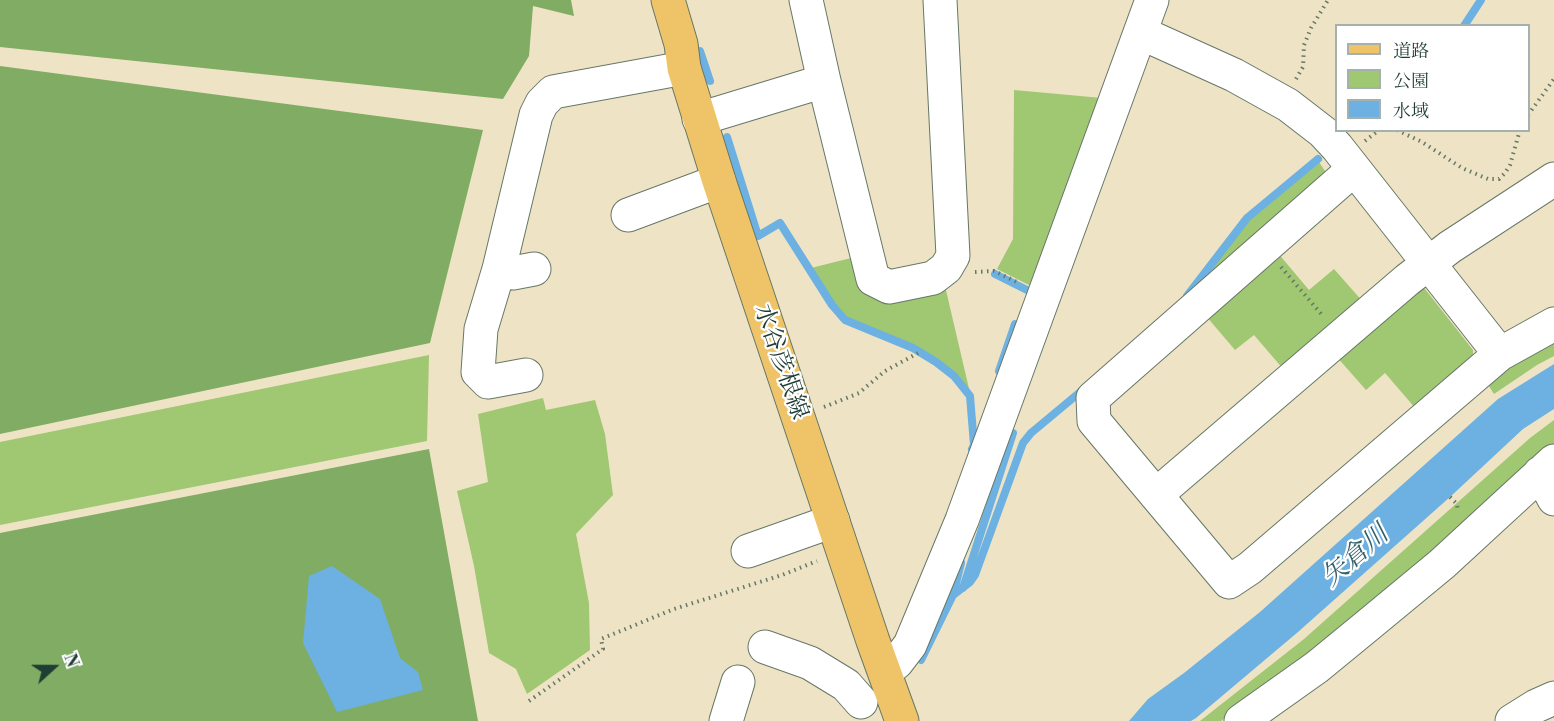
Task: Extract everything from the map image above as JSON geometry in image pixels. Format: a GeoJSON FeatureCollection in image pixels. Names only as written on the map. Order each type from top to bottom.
{"type":"FeatureCollection","features":[{"type":"Feature","properties":{"kind":"main road","name":"水谷彦根線"},"geometry":{"type":"LineString","coordinates":[[668,0],[681,44],[684,68],[719,181],[893,695]]}},
{"type":"Feature","properties":{"kind":"street"},"geometry":{"type":"LineString","coordinates":[[806,0],[873,279],[889,287],[933,278],[946,268],[953,256],[940,0]]}},
{"type":"Feature","properties":{"kind":"street"},"geometry":{"type":"LineString","coordinates":[[765,647],[810,663],[846,685],[856,712],[893,695],[897,662],[910,645],[962,520],[1152,0]]}},
{"type":"Feature","properties":{"kind":"street"},"geometry":{"type":"LineString","coordinates":[[1141,33],[1234,75],[1288,105],[1323,132],[1500,354]]}},
{"type":"Feature","properties":{"kind":"street"},"geometry":{"type":"LineString","coordinates":[[526,375],[488,382],[478,372],[481,329],[499,269],[536,114],[542,103],[553,92],[684,68]]}},
{"type":"Feature","properties":{"kind":"street"},"geometry":{"type":"LineString","coordinates":[[699,119],[824,81]]}},
{"type":"Feature","properties":{"kind":"street"},"geometry":{"type":"LineString","coordinates":[[1354,169],[1093,398],[1094,421],[1229,582],[1259,560],[1500,354],[1554,324]]}},
{"type":"Feature","properties":{"kind":"street"},"geometry":{"type":"LineString","coordinates":[[1156,495],[1428,264],[1554,178]]}},
{"type":"Feature","properties":{"kind":"street"},"geometry":{"type":"LineString","coordinates":[[628,215],[719,181]]}},
{"type":"Feature","properties":{"kind":"street"},"geometry":{"type":"LineString","coordinates":[[499,269],[513,273],[534,269]]}},
{"type":"Feature","properties":{"kind":"street"},"geometry":{"type":"LineString","coordinates":[[1241,721],[1317,667],[1549,478]]}},
{"type":"Feature","properties":{"kind":"street"},"geometry":{"type":"LineString","coordinates":[[748,552],[833,521]]}},
{"type":"Feature","properties":{"kind":"street"},"geometry":{"type":"LineString","coordinates":[[726,721],[738,682]]}},
{"type":"Feature","properties":{"kind":"street"},"geometry":{"type":"LineString","coordinates":[[1512,721],[1554,698]]}},
{"type":"Feature","properties":{"kind":"path"},"geometry":{"type":"LineString","coordinates":[[1292,87],[1303,67],[1304,45],[1311,28],[1328,0]]}},
{"type":"Feature","properties":{"kind":"path"},"geometry":{"type":"LineString","coordinates":[[1530,112],[1554,79]]}},
{"type":"Feature","properties":{"kind":"path"},"geometry":{"type":"LineString","coordinates":[[1401,132],[1422,142],[1462,168],[1488,179],[1499,179],[1510,165],[1519,132]]}},
{"type":"Feature","properties":{"kind":"path"},"geometry":{"type":"LineString","coordinates":[[1279,265],[1329,323]]}},
{"type":"Feature","properties":{"kind":"path"},"geometry":{"type":"LineString","coordinates":[[946,268],[959,273],[994,271],[1021,284]]}},
{"type":"Feature","properties":{"kind":"path"},"geometry":{"type":"LineString","coordinates":[[798,417],[859,393],[885,371],[918,353]]}},
{"type":"Feature","properties":{"kind":"path"},"geometry":{"type":"LineString","coordinates":[[1450,497],[1457,504]]}},
{"type":"Feature","properties":{"kind":"path"},"geometry":{"type":"LineString","coordinates":[[529,701],[603,649],[601,639],[674,609],[782,575],[827,557]]}},
{"type":"Feature","properties":{"kind":"green space"},"geometry":{"type":"Polygon","coordinates":[[[0,0],[571,0],[574,16],[533,6],[529,56],[503,99],[0,47],[0,0]]]}},
{"type":"Feature","properties":{"kind":"green space"},"geometry":{"type":"Polygon","coordinates":[[[0,66],[483,130],[430,343],[0,434],[0,66]]]}},
{"type":"Feature","properties":{"kind":"green space"},"geometry":{"type":"Polygon","coordinates":[[[1014,90],[1102,98],[1033,287],[997,269],[1013,239],[1014,90]]]}},
{"type":"Feature","properties":{"kind":"green space"},"geometry":{"type":"Polygon","coordinates":[[[1319,162],[1329,177],[1217,277],[1211,270],[1229,243],[1249,221],[1319,162]]]}},
{"type":"Feature","properties":{"kind":"green space"},"geometry":{"type":"Polygon","coordinates":[[[1277,252],[1309,290],[1334,269],[1364,303],[1284,370],[1254,335],[1235,350],[1206,316],[1277,252]]]}},
{"type":"Feature","properties":{"kind":"green space"},"geometry":{"type":"Polygon","coordinates":[[[855,257],[862,292],[881,302],[945,286],[970,393],[954,373],[937,359],[847,319],[834,304],[811,268],[855,257]]]}},
{"type":"Feature","properties":{"kind":"green space"},"geometry":{"type":"Polygon","coordinates":[[[1416,288],[1425,289],[1473,350],[1473,361],[1416,409],[1385,373],[1366,390],[1336,356],[1416,288]]]}},
{"type":"Feature","properties":{"kind":"green space"},"geometry":{"type":"Polygon","coordinates":[[[1554,337],[1554,356],[1494,394],[1485,380],[1554,337]]]}},
{"type":"Feature","properties":{"kind":"green space"},"geometry":{"type":"Polygon","coordinates":[[[429,355],[427,441],[0,525],[0,442],[429,355]]]}},
{"type":"Feature","properties":{"kind":"green space"},"geometry":{"type":"Polygon","coordinates":[[[543,398],[546,410],[595,400],[605,434],[613,495],[576,534],[589,603],[590,650],[527,694],[516,669],[489,653],[474,566],[457,491],[488,482],[478,414],[543,398]]]}},
{"type":"Feature","properties":{"kind":"green space"},"geometry":{"type":"Polygon","coordinates":[[[1554,420],[1554,450],[1334,639],[1221,721],[1200,721],[1304,639],[1530,438],[1554,420]]]}},
{"type":"Feature","properties":{"kind":"green space"},"geometry":{"type":"Polygon","coordinates":[[[429,449],[478,721],[0,721],[0,533],[429,449]]]}},
{"type":"Feature","properties":{"kind":"water","name":"矢倉川"},"geometry":{"type":"Polygon","coordinates":[[[1554,364],[1554,409],[1523,429],[1298,632],[1196,718],[1191,721],[1129,721],[1148,699],[1260,612],[1498,399],[1554,364]]]}},
{"type":"Feature","properties":{"kind":"water"},"geometry":{"type":"Polygon","coordinates":[[[332,566],[380,599],[400,658],[418,672],[423,690],[337,712],[303,643],[309,576],[332,566]]]}},
{"type":"Feature","properties":{"kind":"waterway"},"geometry":{"type":"LineString","coordinates":[[1465,24],[1481,0]]}},
{"type":"Feature","properties":{"kind":"waterway"},"geometry":{"type":"LineString","coordinates":[[700,51],[710,81]]}},
{"type":"Feature","properties":{"kind":"waterway"},"geometry":{"type":"LineString","coordinates":[[727,137],[758,236],[780,223],[832,305],[845,320],[913,348],[954,376],[970,396],[974,445],[972,449]]}},
{"type":"Feature","properties":{"kind":"waterway"},"geometry":{"type":"LineString","coordinates":[[1187,296],[1247,218],[1318,159]]}},
{"type":"Feature","properties":{"kind":"waterway"},"geometry":{"type":"LineString","coordinates":[[995,274],[1027,290]]}},
{"type":"Feature","properties":{"kind":"waterway"},"geometry":{"type":"LineString","coordinates":[[999,371],[1015,324]]}},
{"type":"Feature","properties":{"kind":"waterway"},"geometry":{"type":"LineString","coordinates":[[921,660],[953,595],[970,582],[975,575],[1023,443],[1031,433],[1085,388]]}},
{"type":"Feature","properties":{"kind":"waterway"},"geometry":{"type":"LineString","coordinates":[[963,588],[1013,433]]}},
{"type":"Feature","properties":{"kind":"waterway"},"geometry":{"type":"LineString","coordinates":[[953,595],[961,563]]}}]}
